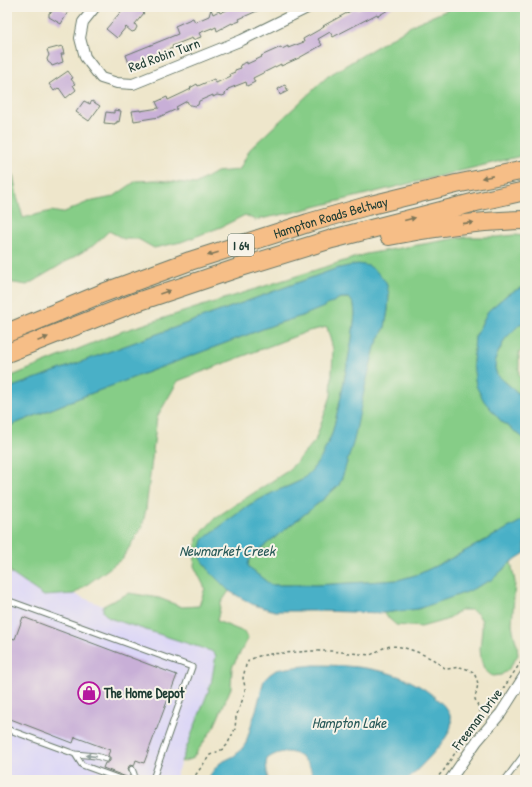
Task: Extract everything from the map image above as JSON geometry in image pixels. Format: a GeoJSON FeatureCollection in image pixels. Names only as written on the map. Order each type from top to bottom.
{"type":"FeatureCollection","features":[{"type":"Feature","properties":{"kind":"highway","name":"Hampton Roads Beltway"},"geometry":{"type":"LineString","coordinates":[[7,333],[103,293],[190,262],[308,223],[367,206],[456,184],[525,170]]}},
{"type":"Feature","properties":{"kind":"highway","name":"I 64"},"geometry":{"type":"LineString","coordinates":[[7,353],[127,305],[238,268],[332,239],[525,191]]}},
{"type":"Feature","properties":{"kind":"highway"},"geometry":{"type":"LineString","coordinates":[[238,268],[306,258],[384,237],[421,229],[468,223],[525,220]]}},
{"type":"Feature","properties":{"kind":"highway"},"geometry":{"type":"LineString","coordinates":[[7,325],[74,306]]}},
{"type":"Feature","properties":{"kind":"street","name":"Red Robin Turn"},"geometry":{"type":"LineString","coordinates":[[95,7],[83,22],[80,38],[85,57],[101,78],[133,84],[242,40],[309,7]]}},
{"type":"Feature","properties":{"kind":"street","name":"Freeman Drive"},"geometry":{"type":"LineString","coordinates":[[453,779],[477,741],[501,713],[525,675]]}},
{"type":"Feature","properties":{"kind":"lane"},"geometry":{"type":"LineString","coordinates":[[7,600],[192,667],[154,776],[151,780]]}},
{"type":"Feature","properties":{"kind":"lane"},"geometry":{"type":"LineString","coordinates":[[7,729],[75,754],[96,756],[106,759]]}},
{"type":"Feature","properties":{"kind":"lane"},"geometry":{"type":"LineString","coordinates":[[75,754],[82,765],[123,780]]}},
{"type":"Feature","properties":{"kind":"lane"},"geometry":{"type":"LineString","coordinates":[[505,780],[525,754]]}},
{"type":"Feature","properties":{"kind":"lane"},"geometry":{"type":"LineString","coordinates":[[132,769],[135,780]]}},
{"type":"Feature","properties":{"kind":"path"},"geometry":{"type":"LineString","coordinates":[[192,780],[210,755],[223,749],[227,745],[235,728],[236,716],[245,693],[243,678],[246,666],[249,660],[259,656],[323,650],[370,655],[387,646],[404,648],[435,660],[447,669],[460,667],[474,673],[478,684],[475,699],[482,718]]}},
{"type":"Feature","properties":{"kind":"path"},"geometry":{"type":"LineString","coordinates":[[435,780],[444,770],[468,733],[491,707],[525,656]]}},
{"type":"Feature","properties":{"kind":"shaded area"},"geometry":{"type":"Polygon","coordinates":[[[7,573],[12,574],[44,596],[74,594],[103,606],[103,612],[211,651],[216,655],[211,684],[174,780],[7,780],[7,573]]]}},
{"type":"Feature","properties":{"kind":"green space"},"geometry":{"type":"Polygon","coordinates":[[[455,7],[525,7],[525,155],[290,213],[255,220],[245,215],[221,227],[181,242],[154,248],[138,239],[124,239],[109,231],[94,245],[27,285],[8,282],[7,284],[7,142],[17,196],[23,218],[51,211],[62,213],[88,202],[113,197],[136,181],[156,180],[195,184],[216,172],[239,170],[250,149],[328,76],[416,23],[455,7]]]}},
{"type":"Feature","properties":{"kind":"green space"},"geometry":{"type":"Polygon","coordinates":[[[514,235],[525,236],[525,286],[508,294],[488,311],[475,337],[473,363],[476,386],[501,421],[525,439],[525,519],[419,574],[398,580],[317,585],[271,585],[249,568],[249,561],[255,553],[320,502],[339,485],[375,347],[385,327],[388,310],[389,294],[358,264],[335,269],[7,389],[7,378],[120,332],[366,254],[464,237],[497,237],[514,235]]]}},
{"type":"Feature","properties":{"kind":"green space"},"geometry":{"type":"Polygon","coordinates":[[[340,298],[349,298],[354,304],[355,314],[341,397],[332,434],[321,458],[302,480],[249,505],[210,534],[211,573],[229,591],[221,603],[217,621],[244,632],[248,639],[232,667],[231,688],[214,727],[192,759],[181,762],[211,684],[216,655],[211,651],[109,618],[103,612],[103,606],[129,593],[159,598],[182,607],[199,606],[205,588],[194,566],[197,538],[215,518],[289,470],[315,441],[331,396],[333,349],[327,327],[309,331],[178,381],[157,417],[146,509],[142,527],[122,559],[74,594],[44,596],[12,574],[7,566],[7,427],[79,398],[309,313],[340,298]]]}},
{"type":"Feature","properties":{"kind":"green space"},"geometry":{"type":"Polygon","coordinates":[[[525,322],[525,347],[519,353],[519,375],[525,383],[525,399],[497,375],[495,368],[496,357],[505,339],[520,324],[525,322]]]}},
{"type":"Feature","properties":{"kind":"green space"},"geometry":{"type":"Polygon","coordinates":[[[511,562],[515,582],[512,624],[518,655],[508,670],[501,675],[492,676],[484,669],[480,649],[482,621],[478,614],[471,610],[461,610],[446,620],[421,627],[396,625],[383,613],[418,609],[503,570],[511,562]]]}},
{"type":"Feature","properties":{"kind":"water","name":"Newmarket Creek"},"geometry":{"type":"Polygon","coordinates":[[[358,264],[369,266],[386,282],[389,294],[388,310],[385,327],[375,347],[354,440],[343,475],[339,485],[320,502],[255,553],[249,561],[249,568],[271,585],[317,585],[398,580],[419,574],[525,519],[525,553],[511,562],[493,579],[467,592],[418,609],[383,613],[275,611],[254,605],[229,591],[211,573],[201,558],[203,540],[210,534],[249,505],[302,480],[321,458],[332,434],[352,339],[355,314],[354,304],[349,298],[340,298],[324,307],[302,316],[276,324],[79,398],[7,427],[7,389],[335,269],[358,264]]]}},
{"type":"Feature","properties":{"kind":"water"},"geometry":{"type":"Polygon","coordinates":[[[525,286],[525,322],[520,324],[505,339],[496,357],[495,368],[497,375],[525,399],[525,439],[501,421],[484,401],[476,386],[473,363],[475,337],[488,311],[508,294],[525,286]]]}},
{"type":"Feature","properties":{"kind":"water","name":"Hampton Lake"},"geometry":{"type":"Polygon","coordinates":[[[314,665],[364,668],[396,675],[411,681],[438,700],[446,708],[451,718],[449,732],[432,754],[407,780],[311,780],[312,773],[307,763],[298,755],[284,752],[271,756],[267,759],[266,764],[268,780],[207,780],[220,763],[234,756],[246,743],[264,680],[276,670],[314,665]]]}},
{"type":"Feature","properties":{"kind":"building"},"geometry":{"type":"Polygon","coordinates":[[[54,7],[68,12],[61,24],[49,17],[49,13],[52,12],[54,7]]]}},
{"type":"Feature","properties":{"kind":"building"},"geometry":{"type":"Polygon","coordinates":[[[125,7],[143,7],[141,10],[144,13],[135,24],[137,27],[135,31],[132,32],[126,27],[117,38],[106,29],[125,7]]]}},
{"type":"Feature","properties":{"kind":"building"},"geometry":{"type":"Polygon","coordinates":[[[234,7],[266,7],[217,31],[216,27],[199,33],[201,37],[193,40],[192,38],[172,46],[173,48],[162,52],[163,53],[130,66],[126,55],[178,34],[175,26],[193,18],[195,22],[209,16],[211,9],[213,14],[219,11],[220,13],[234,7]]]}},
{"type":"Feature","properties":{"kind":"building"},"geometry":{"type":"Polygon","coordinates":[[[362,7],[393,7],[378,16],[377,14],[333,37],[330,32],[318,39],[322,45],[299,58],[281,66],[281,64],[253,78],[255,82],[247,86],[246,82],[228,89],[225,95],[217,95],[213,97],[213,95],[199,101],[198,105],[189,105],[187,101],[176,107],[177,109],[159,117],[134,121],[132,111],[159,108],[156,102],[167,97],[168,100],[191,89],[190,88],[197,84],[198,86],[214,79],[216,83],[231,76],[230,74],[235,72],[235,70],[241,68],[240,65],[247,62],[247,64],[281,47],[282,49],[288,46],[288,48],[304,42],[303,39],[324,27],[323,26],[356,8],[357,10],[362,7]]]}},
{"type":"Feature","properties":{"kind":"building"},"geometry":{"type":"Polygon","coordinates":[[[62,46],[64,54],[61,54],[63,62],[52,66],[47,59],[49,55],[47,50],[62,46]]]}},
{"type":"Feature","properties":{"kind":"building"},"geometry":{"type":"Polygon","coordinates":[[[68,71],[73,78],[71,79],[75,84],[73,85],[76,90],[66,98],[59,88],[54,91],[49,84],[68,71]]]}},
{"type":"Feature","properties":{"kind":"building"},"geometry":{"type":"Polygon","coordinates":[[[285,85],[288,91],[280,95],[278,89],[285,85]]]}},
{"type":"Feature","properties":{"kind":"building"},"geometry":{"type":"Polygon","coordinates":[[[84,101],[90,104],[92,101],[100,106],[89,121],[76,112],[84,101]]]}},
{"type":"Feature","properties":{"kind":"building"},"geometry":{"type":"Polygon","coordinates":[[[114,110],[121,111],[119,122],[117,121],[115,124],[104,123],[106,112],[114,113],[114,110]]]}},
{"type":"Feature","properties":{"kind":"building","name":"The Home Depot"},"geometry":{"type":"Polygon","coordinates":[[[23,617],[177,675],[144,763],[136,760],[134,766],[129,766],[129,778],[103,768],[105,763],[110,761],[108,755],[110,750],[75,737],[73,743],[8,718],[10,712],[7,711],[7,637],[15,639],[23,617]]]}},
{"type":"Feature","properties":{"kind":"place","name":"The Home Depot"},"geometry":{"type":"Point","coordinates":[89,693]}}]}
